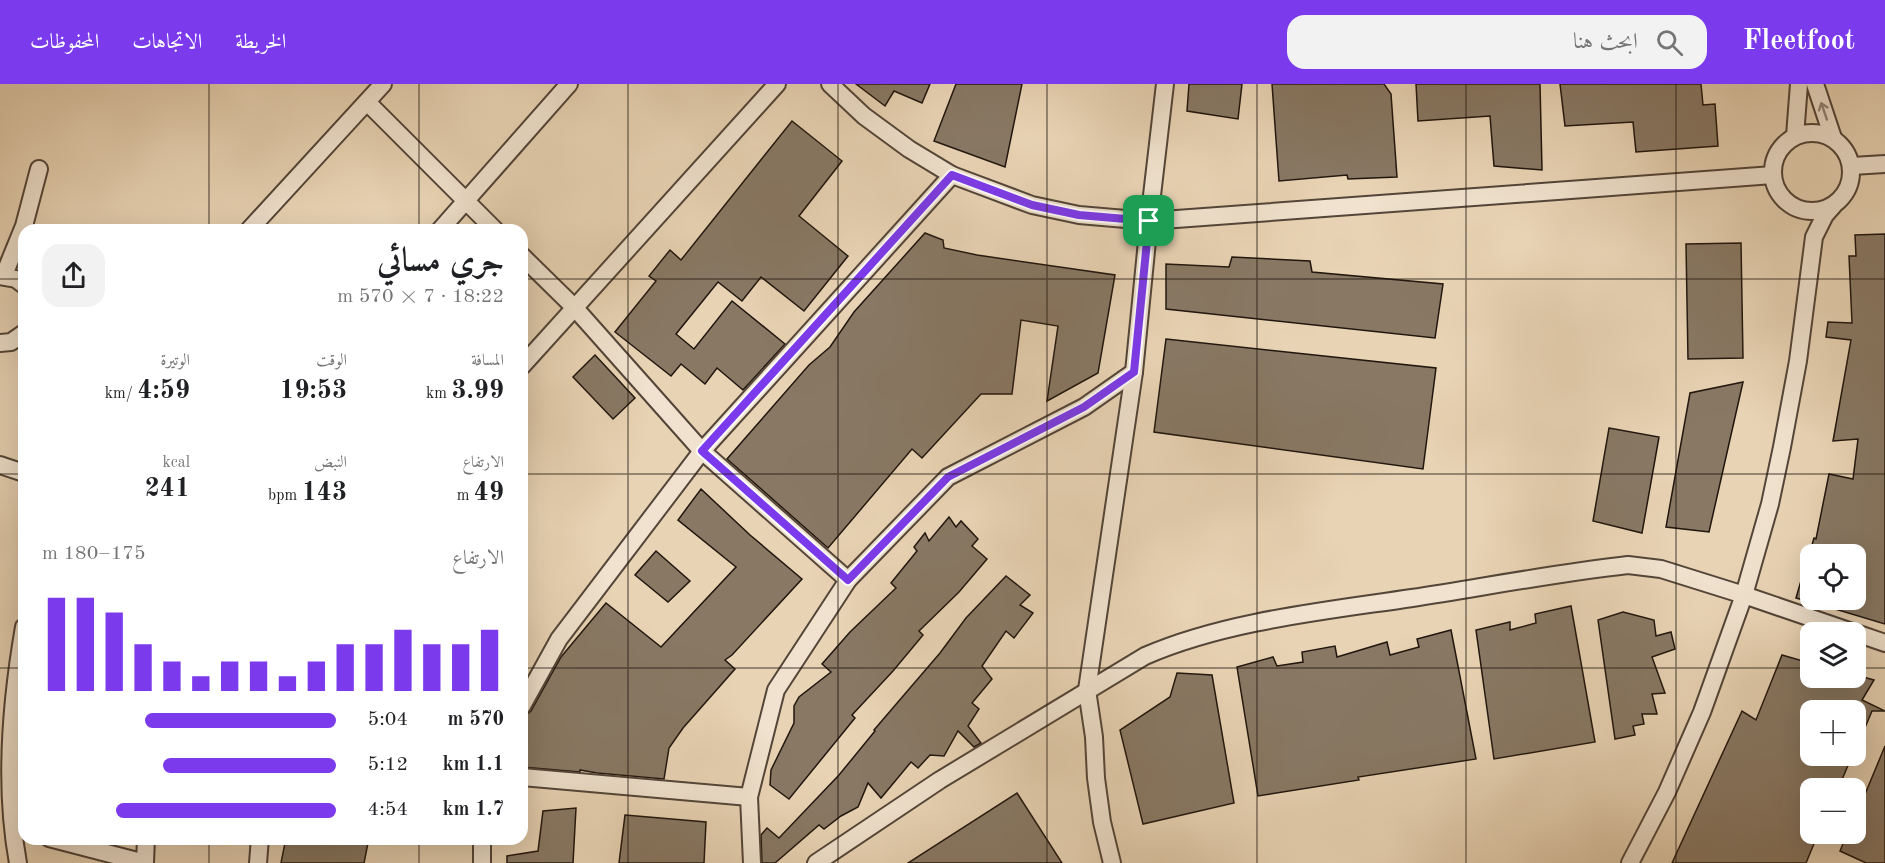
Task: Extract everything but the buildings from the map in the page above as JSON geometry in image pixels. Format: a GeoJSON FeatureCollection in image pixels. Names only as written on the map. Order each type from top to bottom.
{"type":"FeatureCollection","features":[{"type":"Feature","properties":{"kind":"street"},"geometry":{"type":"LineString","coordinates":[[255,224],[383,84]]}},
{"type":"Feature","properties":{"kind":"street"},"geometry":{"type":"LineString","coordinates":[[445,224],[569,84]]}},
{"type":"Feature","properties":{"kind":"street"},"geometry":{"type":"LineString","coordinates":[[528,359],[777,84]]}},
{"type":"Feature","properties":{"kind":"street"},"geometry":{"type":"LineString","coordinates":[[830,84],[864,116],[909,149],[952,175],[1032,205],[1079,215],[1149,221],[1773,175]]}},
{"type":"Feature","properties":{"kind":"street"},"geometry":{"type":"LineString","coordinates":[[1112,863],[1096,778],[1094,737],[1087,690],[1134,372],[1165,84]]}},
{"type":"Feature","properties":{"kind":"street"},"geometry":{"type":"LineString","coordinates":[[1795,136],[1798,84]]}},
{"type":"Feature","properties":{"kind":"street"},"geometry":{"type":"LineString","coordinates":[[1815,84],[1833,138]]}},
{"type":"Feature","properties":{"kind":"street"},"geometry":{"type":"LineString","coordinates":[[367,102],[489,224]]}},
{"type":"Feature","properties":{"kind":"street"},"geometry":{"type":"LineString","coordinates":[[1810,132],[1822,133],[1833,138],[1848,154],[1852,166],[1852,178],[1848,189],[1842,199],[1822,211],[1799,210],[1781,196],[1775,186],[1774,162],[1779,151],[1787,141],[1795,136],[1810,132]]}},
{"type":"Feature","properties":{"kind":"street"},"geometry":{"type":"LineString","coordinates":[[1852,166],[1885,164]]}},
{"type":"Feature","properties":{"kind":"street"},"geometry":{"type":"LineString","coordinates":[[25,224],[39,169]]}},
{"type":"Feature","properties":{"kind":"street"},"geometry":{"type":"LineString","coordinates":[[528,690],[559,639],[702,451],[952,175]]}},
{"type":"Feature","properties":{"kind":"street"},"geometry":{"type":"LineString","coordinates":[[1794,206],[1807,226],[1812,249]]}},
{"type":"Feature","properties":{"kind":"street"},"geometry":{"type":"LineString","coordinates":[[1630,863],[1667,792],[1702,712],[1744,595],[1770,504],[1782,447],[1798,361],[1812,249],[1818,225],[1833,206]]}},
{"type":"Feature","properties":{"kind":"street"},"geometry":{"type":"LineString","coordinates":[[18,239],[2,275],[18,280]]}},
{"type":"Feature","properties":{"kind":"street"},"geometry":{"type":"LineString","coordinates":[[528,262],[574,307],[702,451],[848,580]]}},
{"type":"Feature","properties":{"kind":"street"},"geometry":{"type":"LineString","coordinates":[[0,343],[11,342],[18,337]]}},
{"type":"Feature","properties":{"kind":"street"},"geometry":{"type":"LineString","coordinates":[[752,863],[749,797],[776,690],[848,580],[948,477],[1084,407],[1134,372]]}},
{"type":"Feature","properties":{"kind":"street"},"geometry":{"type":"LineString","coordinates":[[0,465],[18,471]]}},
{"type":"Feature","properties":{"kind":"street"},"geometry":{"type":"LineString","coordinates":[[816,863],[940,780],[1145,656],[1174,644],[1213,633],[1300,615],[1628,565],[1661,569],[1823,622]]}},
{"type":"Feature","properties":{"kind":"street"},"geometry":{"type":"LineString","coordinates":[[1866,637],[1885,643]]}},
{"type":"Feature","properties":{"kind":"street"},"geometry":{"type":"LineString","coordinates":[[18,688],[12,738],[18,863]]}},
{"type":"Feature","properties":{"kind":"street"},"geometry":{"type":"LineString","coordinates":[[528,778],[749,797]]}},
{"type":"Feature","properties":{"kind":"street"},"geometry":{"type":"LineString","coordinates":[[76,845],[145,863],[146,845]]}},
{"type":"Feature","properties":{"kind":"street"},"geometry":{"type":"LineString","coordinates":[[258,863],[259,845]]}},
{"type":"Feature","properties":{"kind":"street"},"geometry":{"type":"LineString","coordinates":[[482,845],[482,863]]}},
{"type":"Feature","properties":{"kind":"route"},"geometry":{"type":"LineString","coordinates":[[952,175],[1032,205],[1079,215],[1149,221],[1134,372],[1084,407],[948,477],[848,580],[702,451],[952,175]]}}]}
